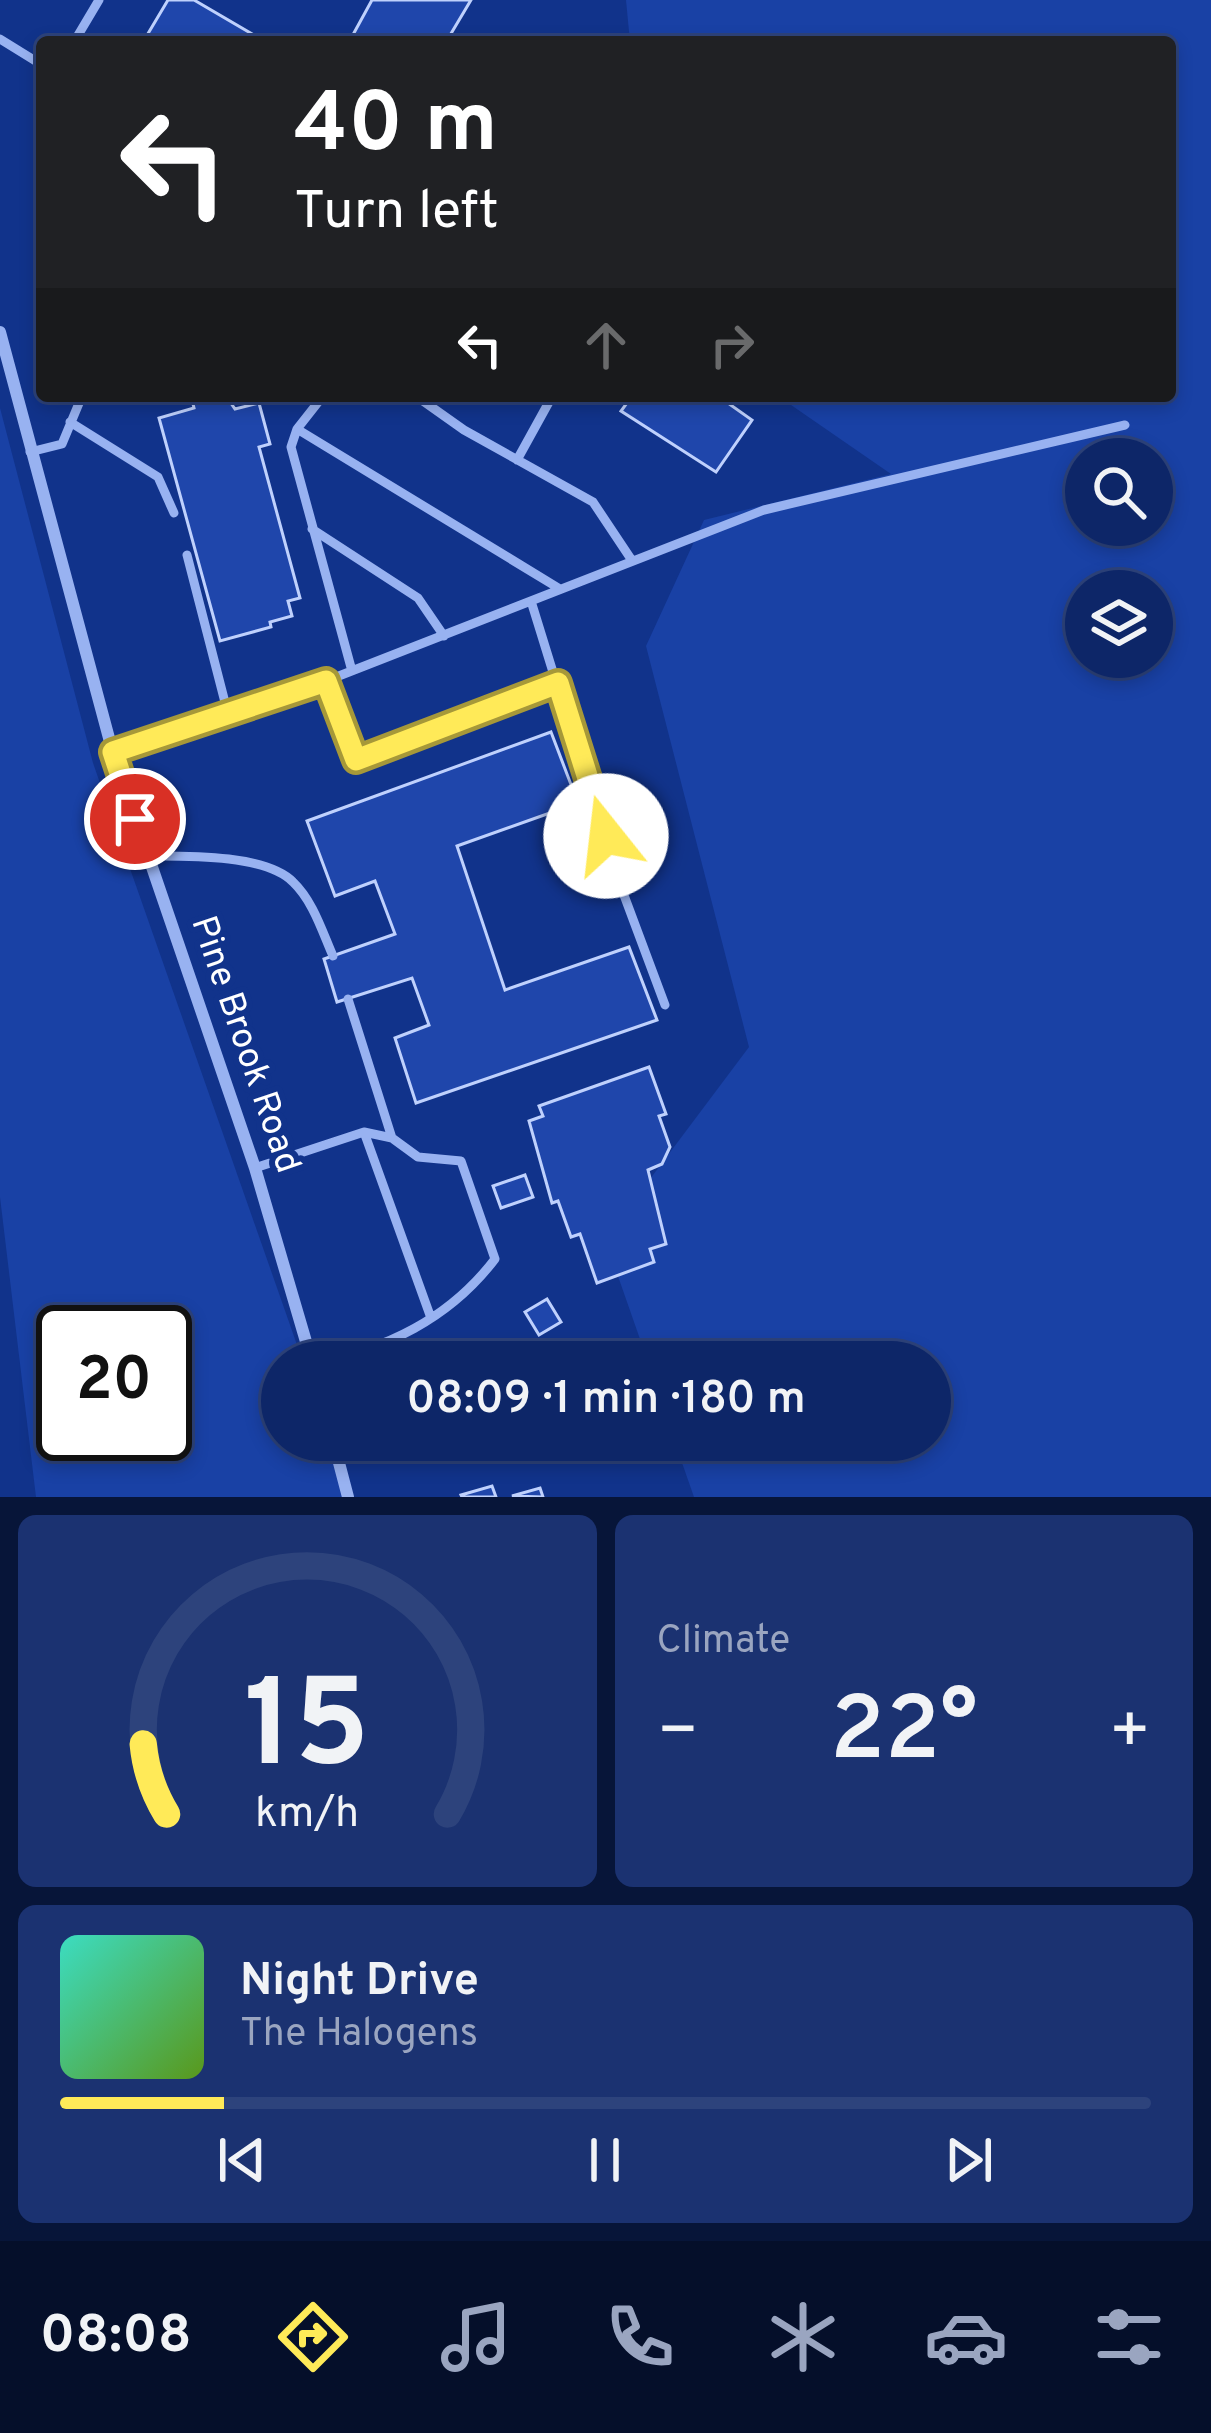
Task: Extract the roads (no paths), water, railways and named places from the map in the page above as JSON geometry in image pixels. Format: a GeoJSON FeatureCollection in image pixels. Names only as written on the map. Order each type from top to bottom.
{"type":"FeatureCollection","features":[{"type":"Feature","properties":{"kind":"street","name":"Pine Brook Road"},"geometry":{"type":"LineString","coordinates":[[0,332],[113,752],[256,1168],[307,1341]]}},
{"type":"Feature","properties":{"kind":"street"},"geometry":{"type":"LineString","coordinates":[[339,1461],[348,1497]]}},
{"type":"Feature","properties":{"kind":"lane"},"geometry":{"type":"LineString","coordinates":[[78,36],[100,0]]}},
{"type":"Feature","properties":{"kind":"lane"},"geometry":{"type":"LineString","coordinates":[[0,39],[36,61]]}},
{"type":"Feature","properties":{"kind":"lane"},"geometry":{"type":"LineString","coordinates":[[30,452],[62,444],[79,402]]}},
{"type":"Feature","properties":{"kind":"lane"},"geometry":{"type":"LineString","coordinates":[[318,402],[297,429],[291,447],[352,671]]}},
{"type":"Feature","properties":{"kind":"lane"},"geometry":{"type":"LineString","coordinates":[[426,402],[593,502],[631,559]]}},
{"type":"Feature","properties":{"kind":"lane"},"geometry":{"type":"LineString","coordinates":[[518,460],[549,402]]}},
{"type":"Feature","properties":{"kind":"lane"},"geometry":{"type":"LineString","coordinates":[[70,422],[158,478],[174,513]]}},
{"type":"Feature","properties":{"kind":"lane"},"geometry":{"type":"LineString","coordinates":[[113,752],[326,681],[764,510],[1125,425]]}},
{"type":"Feature","properties":{"kind":"lane"},"geometry":{"type":"LineString","coordinates":[[297,429],[560,589]]}},
{"type":"Feature","properties":{"kind":"lane"},"geometry":{"type":"LineString","coordinates":[[312,529],[418,598],[444,636]]}},
{"type":"Feature","properties":{"kind":"lane"},"geometry":{"type":"LineString","coordinates":[[187,555],[228,714]]}},
{"type":"Feature","properties":{"kind":"lane"},"geometry":{"type":"LineString","coordinates":[[531,601],[612,863],[665,1005]]}},
{"type":"Feature","properties":{"kind":"lane"},"geometry":{"type":"LineString","coordinates":[[326,681],[356,760],[558,683]]}},
{"type":"Feature","properties":{"kind":"lane"},"geometry":{"type":"LineString","coordinates":[[148,856],[217,856],[290,878],[314,911],[333,956]]}},
{"type":"Feature","properties":{"kind":"lane"},"geometry":{"type":"LineString","coordinates":[[348,999],[392,1138]]}},
{"type":"Feature","properties":{"kind":"lane"},"geometry":{"type":"LineString","coordinates":[[256,1168],[364,1132],[392,1138],[418,1157],[461,1161],[495,1259],[473,1288],[431,1318],[386,1341]]}},
{"type":"Feature","properties":{"kind":"lane"},"geometry":{"type":"LineString","coordinates":[[364,1132],[431,1318]]}}]}
